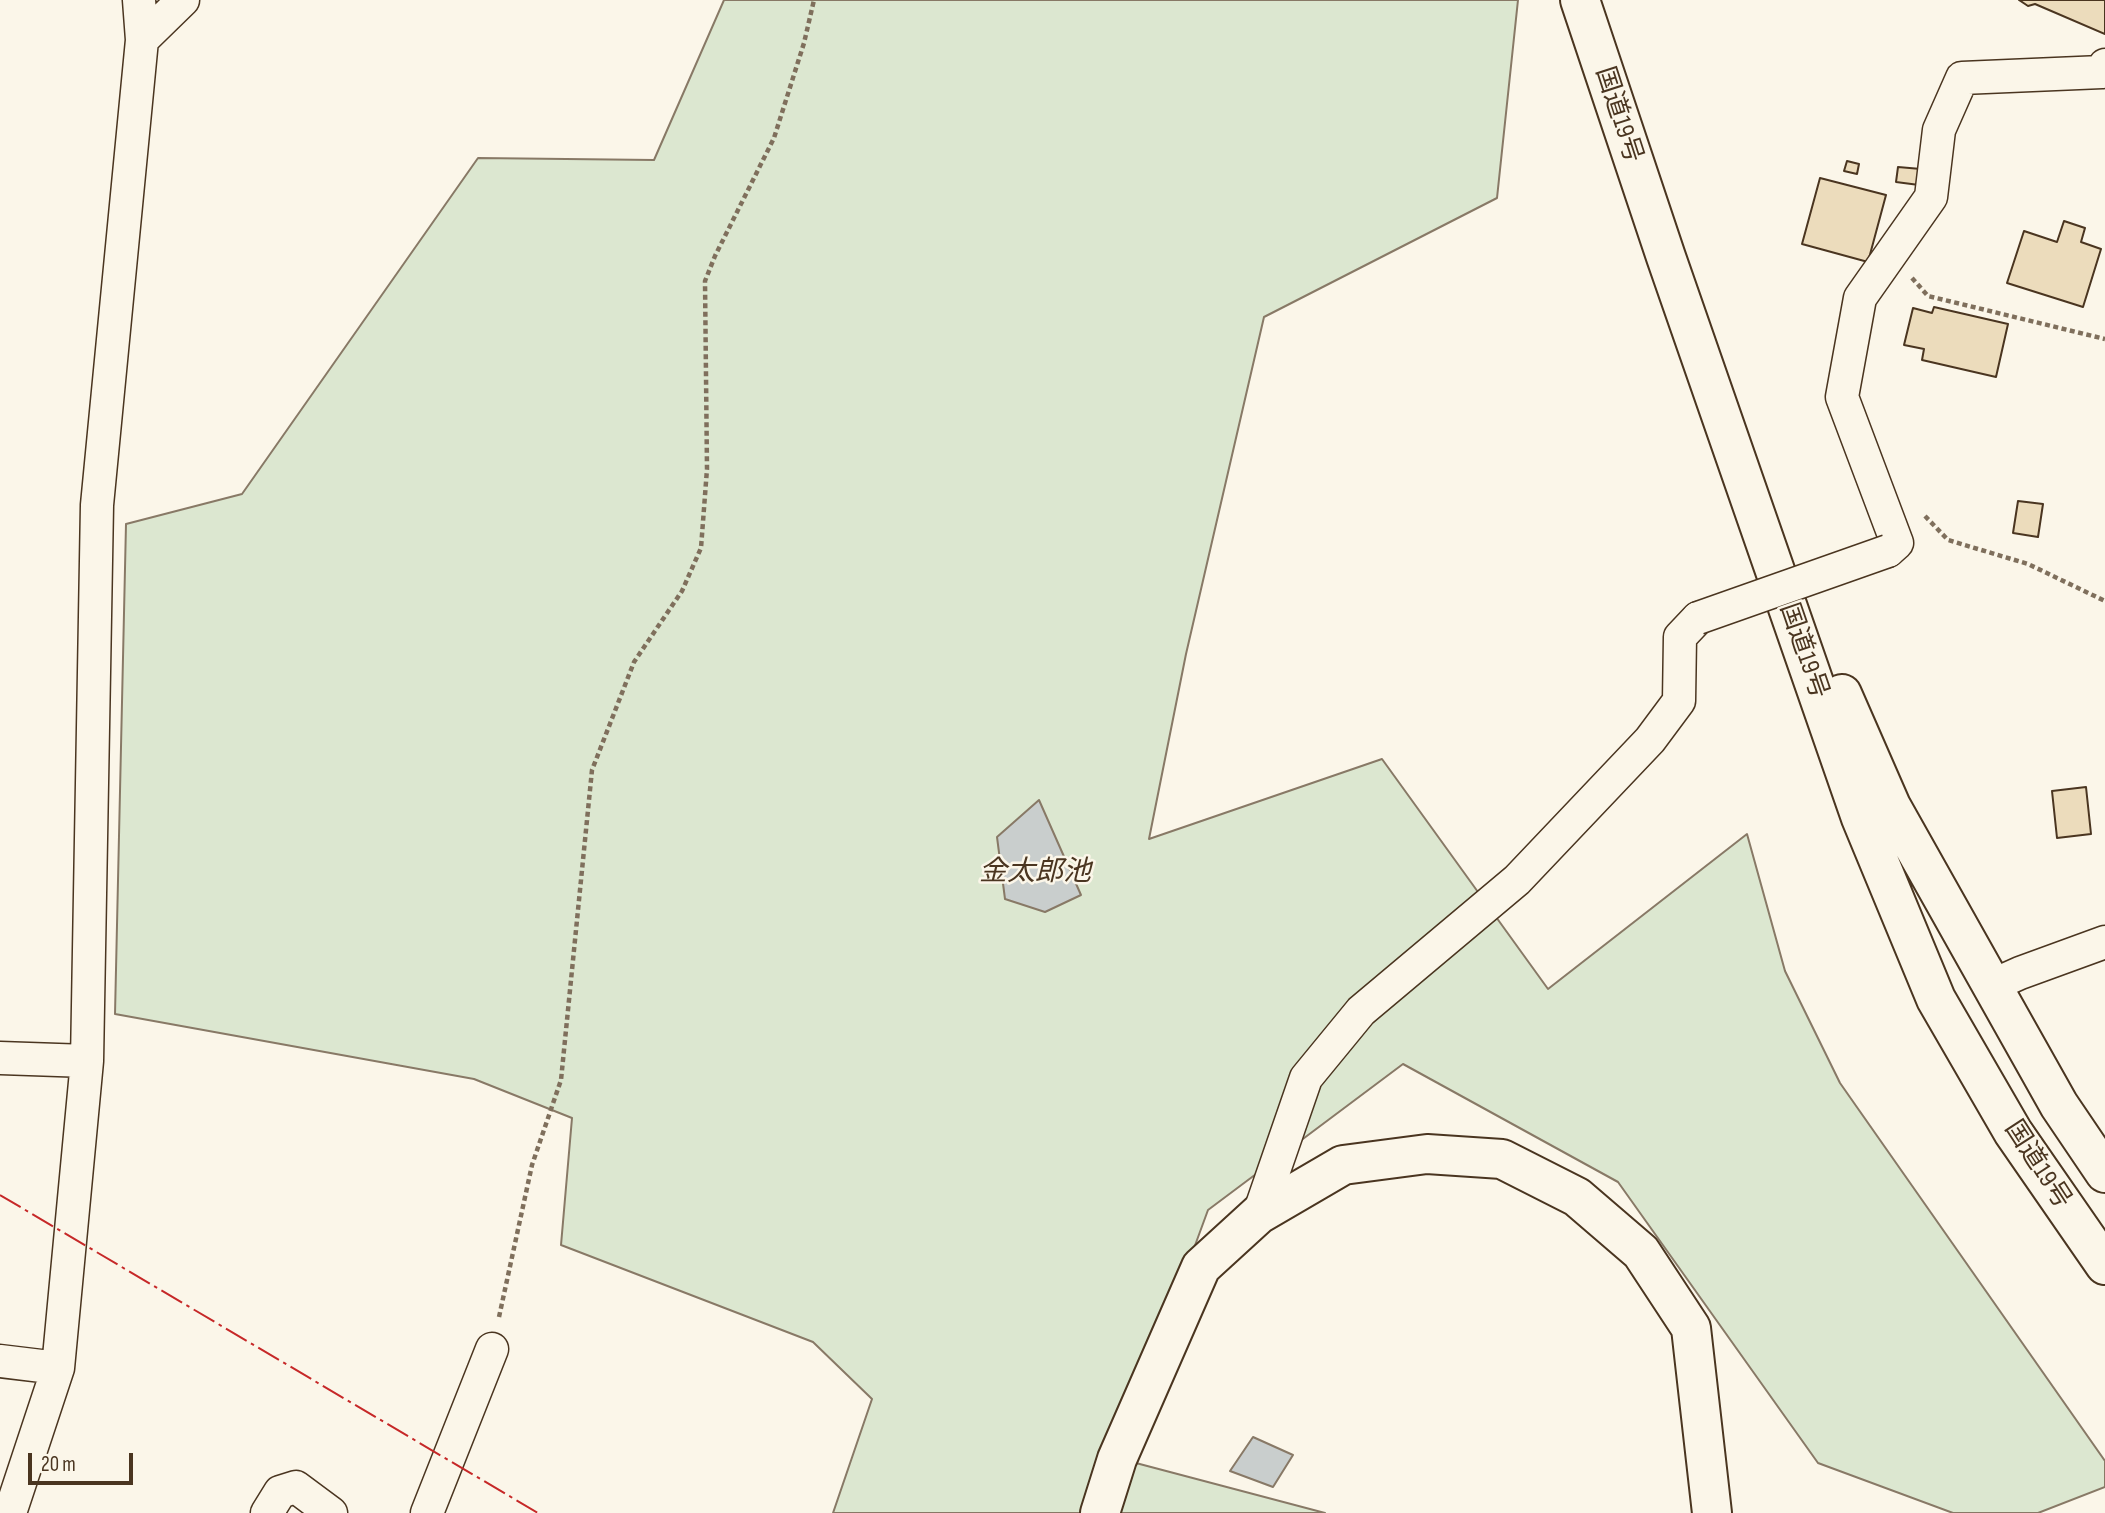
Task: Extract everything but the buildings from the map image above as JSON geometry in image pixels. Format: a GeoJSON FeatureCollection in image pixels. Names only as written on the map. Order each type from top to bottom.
{"type":"FeatureCollection","features":[{"type":"Feature","properties":{"kind":"main road","name":"国道19号"},"geometry":{"type":"LineString","coordinates":[[1580,0],[1666,257],[1861,818],[1931,987],[2013,1132],[2105,1265]]}},
{"type":"Feature","properties":{"kind":"main road","name":"国道19号"},"geometry":{"type":"LineString","coordinates":[[1599,0],[1830,668],[1891,806],[2059,1105],[2105,1173]]}},
{"type":"Feature","properties":{"kind":"main road"},"geometry":{"type":"LineString","coordinates":[[1100,1513],[1117,1459],[1201,1267],[1259,1214],[1343,1165],[1427,1154],[1502,1159],[1577,1197],[1641,1252],[1691,1328],[1712,1513]]}},
{"type":"Feature","properties":{"kind":"street"},"geometry":{"type":"LineString","coordinates":[[10,1513],[58,1368],[87,1061],[97,505],[142,40],[139,0]]}},
{"type":"Feature","properties":{"kind":"street"},"geometry":{"type":"LineString","coordinates":[[142,40],[183,0]]}},
{"type":"Feature","properties":{"kind":"street"},"geometry":{"type":"LineString","coordinates":[[1259,1214],[1306,1078],[1361,1011],[1517,880],[1650,740],[1679,701],[1680,637],[1698,618],[1888,551],[1897,543],[1842,397],[1860,298],[1931,197],[1939,130],[1962,78],[2102,72],[2105,65]]}},
{"type":"Feature","properties":{"kind":"street"},"geometry":{"type":"LineString","coordinates":[[1991,986],[2105,942]]}},
{"type":"Feature","properties":{"kind":"street"},"geometry":{"type":"LineString","coordinates":[[0,1058],[87,1061]]}},
{"type":"Feature","properties":{"kind":"street"},"geometry":{"type":"LineString","coordinates":[[427,1513],[492,1349]]}},
{"type":"Feature","properties":{"kind":"street"},"geometry":{"type":"LineString","coordinates":[[0,1361],[58,1368]]}},
{"type":"Feature","properties":{"kind":"street"},"geometry":{"type":"LineString","coordinates":[[267,1513],[280,1492],[296,1487],[331,1513]]}},
{"type":"Feature","properties":{"kind":"path"},"geometry":{"type":"LineString","coordinates":[[492,1349],[532,1165],[561,1080],[592,770],[634,662],[682,591],[701,548],[707,469],[705,281],[774,138],[804,43],[814,0]]}},
{"type":"Feature","properties":{"kind":"path"},"geometry":{"type":"LineString","coordinates":[[1891,254],[1928,296],[2105,339]]}},
{"type":"Feature","properties":{"kind":"path"},"geometry":{"type":"LineString","coordinates":[[1919,510],[1948,540],[2028,564],[2105,601]]}},
{"type":"Feature","properties":{"kind":"green space"},"geometry":{"type":"Polygon","coordinates":[[[724,0],[1518,0],[1497,198],[1264,317],[1186,654],[1149,839],[1382,759],[1548,989],[1747,834],[1785,971],[1840,1083],[2105,1461],[2105,1487],[2038,1513],[1953,1513],[1818,1463],[1618,1182],[1403,1064],[1208,1210],[1117,1458],[1325,1513],[833,1513],[872,1399],[813,1342],[561,1245],[572,1118],[474,1079],[115,1014],[126,524],[242,494],[478,158],[654,160],[724,0]]]}},
{"type":"Feature","properties":{"kind":"water","name":"金太郎池"},"geometry":{"type":"Polygon","coordinates":[[[1039,800],[1081,895],[1045,912],[1005,899],[997,837],[1039,800]]]}},
{"type":"Feature","properties":{"kind":"water"},"geometry":{"type":"Polygon","coordinates":[[[1253,1437],[1293,1455],[1273,1487],[1230,1471],[1253,1437]]]}},
{"type":"Feature","properties":{"kind":"power"},"geometry":{"type":"LineString","coordinates":[[0,1195],[538,1513]]}}]}
